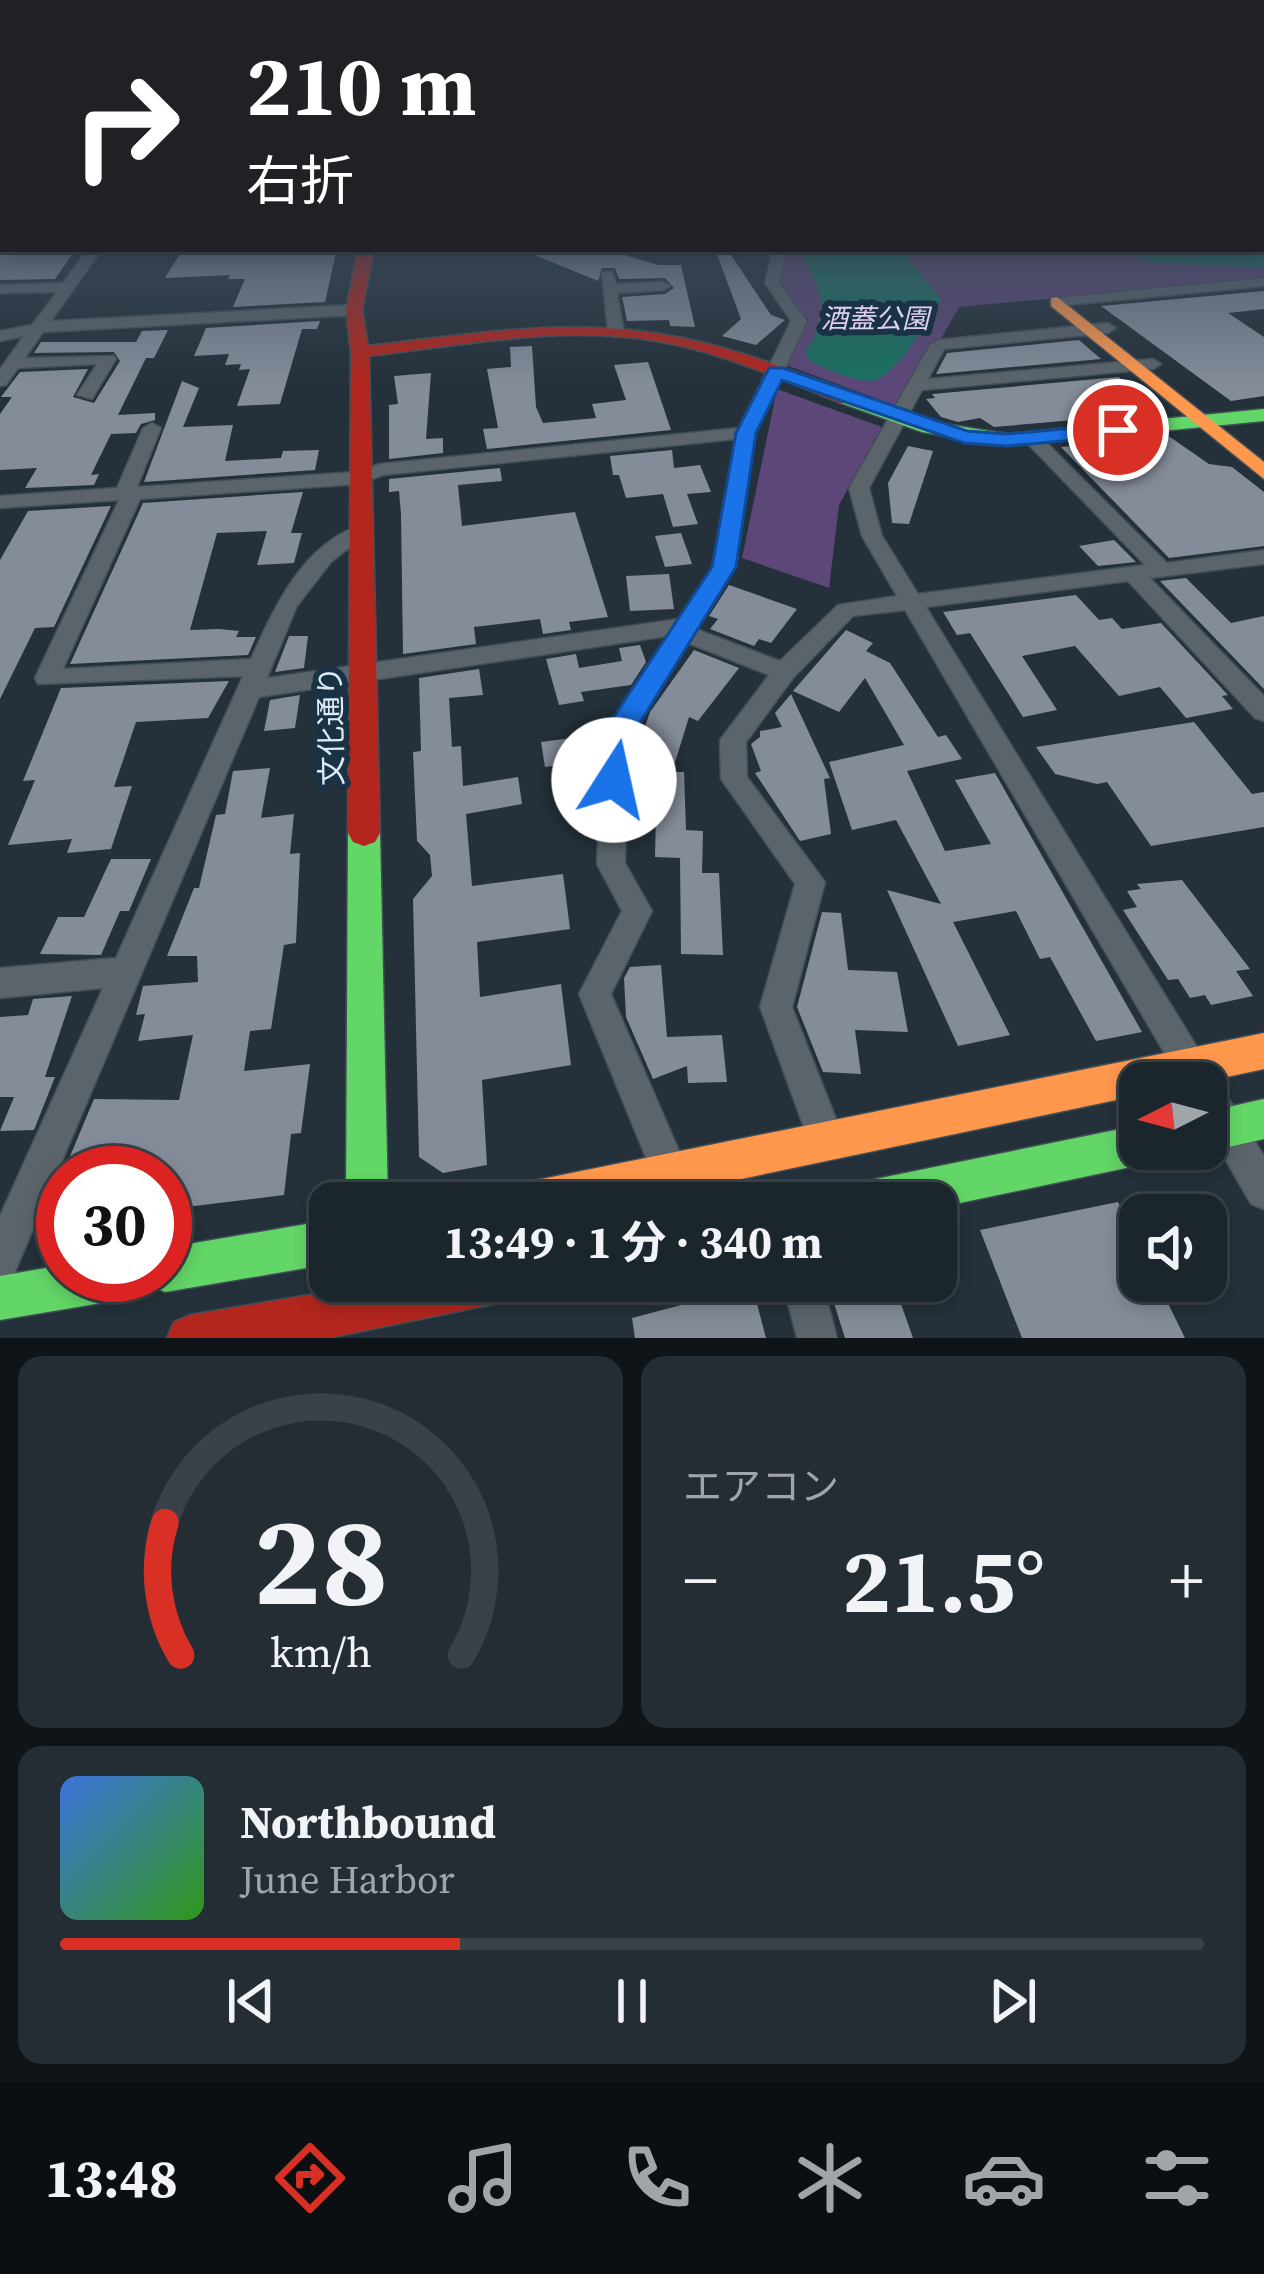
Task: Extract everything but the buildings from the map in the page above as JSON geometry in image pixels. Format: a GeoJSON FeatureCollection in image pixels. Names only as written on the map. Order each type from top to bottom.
{"type":"FeatureCollection","features":[{"type":"Feature","properties":{"kind":"street"},"geometry":{"type":"LineString","coordinates":[[0,381],[87,260]]}},
{"type":"Feature","properties":{"kind":"street","name":"文化通り"},"geometry":{"type":"LineString","coordinates":[[364,260],[354,310],[360,352],[368,1182]]}},
{"type":"Feature","properties":{"kind":"street"},"geometry":{"type":"LineString","coordinates":[[671,1174],[595,994],[637,911],[611,864],[615,738],[724,567],[746,433],[799,321],[772,283],[777,260]]}},
{"type":"Feature","properties":{"kind":"street"},"geometry":{"type":"LineString","coordinates":[[616,332],[608,282],[663,286]]}},
{"type":"Feature","properties":{"kind":"street"},"geometry":{"type":"LineString","coordinates":[[1065,301],[1264,282]]}},
{"type":"Feature","properties":{"kind":"street"},"geometry":{"type":"LineString","coordinates":[[0,290],[67,287]]}},
{"type":"Feature","properties":{"kind":"street"},"geometry":{"type":"LineString","coordinates":[[1065,301],[1214,421],[1264,473]]}},
{"type":"Feature","properties":{"kind":"street"},"geometry":{"type":"LineString","coordinates":[[0,336],[38,328],[354,310]]}},
{"type":"Feature","properties":{"kind":"street"},"geometry":{"type":"LineString","coordinates":[[1100,329],[938,345],[859,488],[872,536],[1188,1062]]}},
{"type":"Feature","properties":{"kind":"street"},"geometry":{"type":"LineString","coordinates":[[360,352],[616,332],[690,342],[964,437],[1032,438],[1264,415]]}},
{"type":"Feature","properties":{"kind":"street"},"geometry":{"type":"LineString","coordinates":[[13,363],[108,358],[86,395]]}},
{"type":"Feature","properties":{"kind":"street"},"geometry":{"type":"LineString","coordinates":[[919,385],[1145,365]]}},
{"type":"Feature","properties":{"kind":"street"},"geometry":{"type":"LineString","coordinates":[[1214,421],[1264,450]]}},
{"type":"Feature","properties":{"kind":"street"},"geometry":{"type":"LineString","coordinates":[[152,428],[47,678],[364,674],[681,628],[784,672]]}},
{"type":"Feature","properties":{"kind":"street"},"geometry":{"type":"LineString","coordinates":[[0,502],[359,478],[380,470],[746,433]]}},
{"type":"Feature","properties":{"kind":"street"},"geometry":{"type":"LineString","coordinates":[[1032,438],[1163,571]]}},
{"type":"Feature","properties":{"kind":"street"},"geometry":{"type":"LineString","coordinates":[[0,1259],[287,604],[323,557],[359,532]]}},
{"type":"Feature","properties":{"kind":"street"},"geometry":{"type":"LineString","coordinates":[[827,1142],[776,1007],[810,883],[734,779],[733,740],[784,672],[846,610],[1264,557]]}},
{"type":"Feature","properties":{"kind":"street"},"geometry":{"type":"LineString","coordinates":[[1136,575],[1264,712]]}},
{"type":"Feature","properties":{"kind":"street"},"geometry":{"type":"LineString","coordinates":[[0,983],[129,971]]}},
{"type":"Feature","properties":{"kind":"street"},"geometry":{"type":"LineString","coordinates":[[1227,1068],[1264,1051]]}},
{"type":"Feature","properties":{"kind":"street"},"geometry":{"type":"LineString","coordinates":[[631,1182],[827,1142],[1119,1093]]}},
{"type":"Feature","properties":{"kind":"street"},"geometry":{"type":"LineString","coordinates":[[1227,1127],[1264,1119]]}},
{"type":"Feature","properties":{"kind":"street"},"geometry":{"type":"LineString","coordinates":[[1227,1144],[1264,1192]]}},
{"type":"Feature","properties":{"kind":"street"},"geometry":{"type":"LineString","coordinates":[[957,1183],[1119,1149]]}},
{"type":"Feature","properties":{"kind":"street"},"geometry":{"type":"LineString","coordinates":[[192,1265],[309,1246]]}},
{"type":"Feature","properties":{"kind":"street"},"geometry":{"type":"LineString","coordinates":[[0,1298],[36,1292]]}},
{"type":"Feature","properties":{"kind":"street"},"geometry":{"type":"LineString","coordinates":[[190,1338],[403,1302]]}},
{"type":"Feature","properties":{"kind":"street"},"geometry":{"type":"LineString","coordinates":[[808,1302],[817,1338]]}},
{"type":"Feature","properties":{"kind":"green space","name":"酒蓋公園"},"geometry":{"type":"Polygon","coordinates":[[[782,260],[1264,260],[1264,279],[959,307],[904,404],[894,405],[786,365],[807,323],[779,287],[782,260]]]}},
{"type":"Feature","properties":{"kind":"green space"},"geometry":{"type":"Polygon","coordinates":[[[777,389],[882,427],[839,505],[829,588],[742,558],[777,389]]]}},
{"type":"Feature","properties":{"kind":"shaded area"},"geometry":{"type":"Polygon","coordinates":[[[805,260],[909,260],[941,299],[893,368],[875,380],[860,380],[811,362],[805,351],[821,313],[813,274],[805,260]]]}},
{"type":"Feature","properties":{"kind":"shaded area"},"geometry":{"type":"Polygon","coordinates":[[[1148,260],[1264,260],[1264,268],[1148,260]]]}},
{"type":"Feature","properties":{"kind":"traffic: fast"},"geometry":{"type":"LineString","coordinates":[[848,399],[929,428],[1008,440],[1264,415]]}},
{"type":"Feature","properties":{"kind":"traffic: fast"},"geometry":{"type":"LineString","coordinates":[[364,833],[367,1182]]}},
{"type":"Feature","properties":{"kind":"traffic: fast"},"geometry":{"type":"LineString","coordinates":[[1227,1127],[1264,1119]]}},
{"type":"Feature","properties":{"kind":"traffic: fast"},"geometry":{"type":"LineString","coordinates":[[957,1183],[1119,1149]]}},
{"type":"Feature","properties":{"kind":"traffic: fast"},"geometry":{"type":"LineString","coordinates":[[192,1265],[309,1246]]}},
{"type":"Feature","properties":{"kind":"traffic: fast"},"geometry":{"type":"LineString","coordinates":[[0,1298],[36,1292]]}},
{"type":"Feature","properties":{"kind":"traffic: slow"},"geometry":{"type":"LineString","coordinates":[[1057,302],[1264,473]]}},
{"type":"Feature","properties":{"kind":"traffic: slow"},"geometry":{"type":"LineString","coordinates":[[629,1182],[1264,1051]]}},
{"type":"Feature","properties":{"kind":"traffic: jam"},"geometry":{"type":"LineString","coordinates":[[364,260],[354,310],[360,352],[364,833]]}},
{"type":"Feature","properties":{"kind":"traffic: jam"},"geometry":{"type":"LineString","coordinates":[[360,352],[507,334],[618,331],[704,346],[848,399]]}},
{"type":"Feature","properties":{"kind":"traffic: jam"},"geometry":{"type":"LineString","coordinates":[[190,1338],[400,1302]]}},
{"type":"Feature","properties":{"kind":"route"},"geometry":{"type":"LineString","coordinates":[[614,780],[615,738],[724,567],[746,433],[776,372],[964,437],[1007,440],[1118,430]]}}]}
